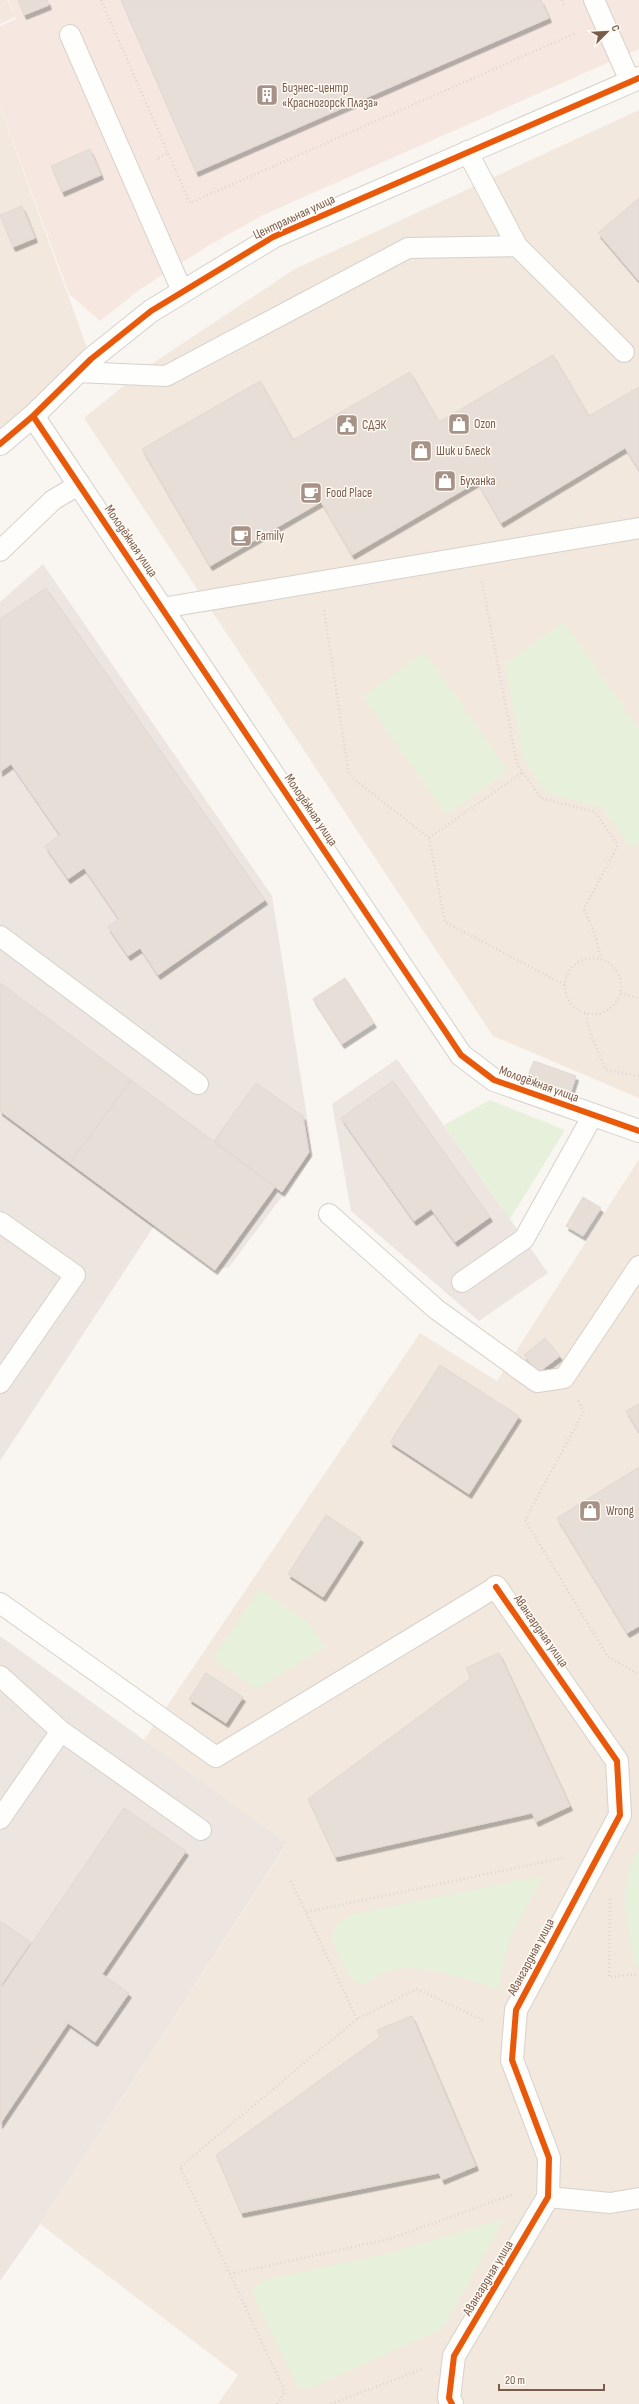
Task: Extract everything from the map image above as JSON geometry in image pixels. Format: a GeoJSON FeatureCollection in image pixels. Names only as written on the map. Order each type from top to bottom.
{"type":"FeatureCollection","features":[{"type":"Feature","properties":{"kind":"street","name":"Центральная улица"},"geometry":{"type":"LineString","coordinates":[[0,444],[33,416],[77,372],[151,311],[273,237],[467,151],[635,79]]}},
{"type":"Feature","properties":{"kind":"street","name":"Молодёжная улица"},"geometry":{"type":"LineString","coordinates":[[33,416],[80,484],[461,1055],[494,1080],[639,1131]]}},
{"type":"Feature","properties":{"kind":"street","name":"Авангардная улица"},"geometry":{"type":"LineString","coordinates":[[452,2404],[449,2398],[454,2356],[548,2189],[549,2158],[512,2060],[516,2010],[620,1815],[618,1761],[496,1587]]}},
{"type":"Feature","properties":{"kind":"lane"},"geometry":{"type":"LineString","coordinates":[[594,0],[635,79]]}},
{"type":"Feature","properties":{"kind":"lane"},"geometry":{"type":"LineString","coordinates":[[70,35],[182,291]]}},
{"type":"Feature","properties":{"kind":"lane"},"geometry":{"type":"LineString","coordinates":[[467,151],[516,246],[624,352]]}},
{"type":"Feature","properties":{"kind":"lane"},"geometry":{"type":"LineString","coordinates":[[77,372],[166,376],[408,248],[516,246]]}},
{"type":"Feature","properties":{"kind":"lane"},"geometry":{"type":"LineString","coordinates":[[0,552],[53,500],[80,484]]}},
{"type":"Feature","properties":{"kind":"lane"},"geometry":{"type":"LineString","coordinates":[[162,608],[639,528]]}},
{"type":"Feature","properties":{"kind":"lane"},"geometry":{"type":"LineString","coordinates":[[0,936],[198,1084]]}},
{"type":"Feature","properties":{"kind":"lane"},"geometry":{"type":"LineString","coordinates":[[462,1282],[524,1239],[593,1115]]}},
{"type":"Feature","properties":{"kind":"lane"},"geometry":{"type":"LineString","coordinates":[[329,1214],[436,1309],[537,1382],[564,1378],[639,1266]]}},
{"type":"Feature","properties":{"kind":"lane"},"geometry":{"type":"LineString","coordinates":[[0,1222],[75,1275],[0,1383]]}},
{"type":"Feature","properties":{"kind":"lane"},"geometry":{"type":"LineString","coordinates":[[0,1603],[216,1757],[496,1587]]}},
{"type":"Feature","properties":{"kind":"lane"},"geometry":{"type":"LineString","coordinates":[[0,1676],[61,1730],[201,1830]]}},
{"type":"Feature","properties":{"kind":"lane"},"geometry":{"type":"LineString","coordinates":[[0,1819],[61,1730]]}},
{"type":"Feature","properties":{"kind":"lane"},"geometry":{"type":"LineString","coordinates":[[548,2189],[610,2202],[639,2198]]}},
{"type":"Feature","properties":{"kind":"path"},"geometry":{"type":"LineString","coordinates":[[101,0],[190,203],[577,34]]}},
{"type":"Feature","properties":{"kind":"path"},"geometry":{"type":"LineString","coordinates":[[160,164],[157,158],[168,153]]}},
{"type":"Feature","properties":{"kind":"path"},"geometry":{"type":"LineString","coordinates":[[477,555],[517,764],[541,798],[595,812],[618,846],[584,910],[594,932],[601,958]]}},
{"type":"Feature","properties":{"kind":"path"},"geometry":{"type":"LineString","coordinates":[[319,581],[350,775],[429,838],[445,922],[565,985]]}},
{"type":"Feature","properties":{"kind":"path"},"geometry":{"type":"LineString","coordinates":[[429,838],[523,772]]}},
{"type":"Feature","properties":{"kind":"path"},"geometry":{"type":"LineString","coordinates":[[590,957],[601,958],[610,963],[618,971],[622,982],[621,993],[616,1003],[608,1011],[597,1014],[586,1014],[576,1009],[568,1000],[565,985],[571,968],[579,961],[590,957]]}},
{"type":"Feature","properties":{"kind":"path"},"geometry":{"type":"LineString","coordinates":[[621,993],[639,998]]}},
{"type":"Feature","properties":{"kind":"path"},"geometry":{"type":"LineString","coordinates":[[586,1014],[590,1033],[606,1070],[639,1076]]}},
{"type":"Feature","properties":{"kind":"path"},"geometry":{"type":"LineString","coordinates":[[564,1378],[584,1411],[525,1520],[608,1656],[639,1674]]}},
{"type":"Feature","properties":{"kind":"path"},"geometry":{"type":"LineString","coordinates":[[307,1912],[599,1856],[610,1868],[609,1977],[639,1974]]}},
{"type":"Feature","properties":{"kind":"path"},"geometry":{"type":"LineString","coordinates":[[292,1881],[357,2019]]}},
{"type":"Feature","properties":{"kind":"path"},"geometry":{"type":"LineString","coordinates":[[277,2404],[285,2392],[180,2167],[357,2019],[417,1989],[514,2034]]}},
{"type":"Feature","properties":{"kind":"path"},"geometry":{"type":"LineString","coordinates":[[230,2274],[389,2239],[548,2189]]}},
{"type":"Feature","properties":{"kind":"path"},"geometry":{"type":"LineString","coordinates":[[331,2404],[454,2356]]}},
{"type":"Feature","properties":{"kind":"shaded area"},"geometry":{"type":"Polygon","coordinates":[[[0,0],[7,0],[15,17],[0,24],[0,0]]]}},
{"type":"Feature","properties":{"kind":"shaded area"},"geometry":{"type":"Polygon","coordinates":[[[8,0],[639,0],[639,49],[263,215],[208,246],[139,290],[100,321],[69,294],[0,106],[0,26],[16,19],[8,0]]]}},
{"type":"Feature","properties":{"kind":"shaded area"},"geometry":{"type":"Polygon","coordinates":[[[0,107],[91,359],[0,444],[0,107]]]}},
{"type":"Feature","properties":{"kind":"shaded area"},"geometry":{"type":"Polygon","coordinates":[[[639,110],[639,1098],[493,1036],[84,418],[147,367],[295,269],[639,110]]]}},
{"type":"Feature","properties":{"kind":"shaded area"},"geometry":{"type":"Polygon","coordinates":[[[43,564],[272,896],[313,1155],[229,1267],[215,1270],[154,1226],[0,1461],[0,602],[43,564]]]}},
{"type":"Feature","properties":{"kind":"shaded area"},"geometry":{"type":"Polygon","coordinates":[[[397,1059],[548,1273],[479,1321],[351,1211],[332,1104],[397,1059]]]}},
{"type":"Feature","properties":{"kind":"shaded area"},"geometry":{"type":"Polygon","coordinates":[[[639,1159],[639,2404],[218,2404],[238,2375],[40,2224],[287,1844],[144,1740],[420,1333],[497,1381],[639,1159]]]}},
{"type":"Feature","properties":{"kind":"shaded area"},"geometry":{"type":"Polygon","coordinates":[[[0,1636],[287,1843],[40,2224],[0,2281],[0,1636]]]}},
{"type":"Feature","properties":{"kind":"green space"},"geometry":{"type":"Polygon","coordinates":[[[564,622],[639,729],[639,845],[630,847],[603,808],[547,793],[524,760],[505,664],[564,622]]]}},
{"type":"Feature","properties":{"kind":"green space"},"geometry":{"type":"Polygon","coordinates":[[[425,652],[508,771],[446,815],[363,696],[425,652]]]}},
{"type":"Feature","properties":{"kind":"green space"},"geometry":{"type":"Polygon","coordinates":[[[490,1100],[565,1130],[510,1219],[444,1125],[490,1100]]]}},
{"type":"Feature","properties":{"kind":"green space"},"geometry":{"type":"Polygon","coordinates":[[[260,1589],[309,1623],[325,1647],[257,1689],[213,1659],[260,1589]]]}},
{"type":"Feature","properties":{"kind":"green space"},"geometry":{"type":"Polygon","coordinates":[[[639,1850],[639,1966],[635,1967],[627,1922],[626,1892],[627,1877],[639,1850]]]}},
{"type":"Feature","properties":{"kind":"green space"},"geometry":{"type":"Polygon","coordinates":[[[543,1876],[509,1940],[498,1989],[444,1973],[414,1968],[389,1971],[361,1985],[350,1978],[331,1938],[338,1922],[354,1914],[543,1876]]]}},
{"type":"Feature","properties":{"kind":"green space"},"geometry":{"type":"Polygon","coordinates":[[[504,2219],[446,2323],[440,2330],[313,2387],[298,2388],[253,2296],[254,2287],[264,2280],[390,2253],[504,2219]]]}},
{"type":"Feature","properties":{"kind":"building"},"geometry":{"type":"Polygon","coordinates":[[[18,0],[47,0],[49,5],[24,15],[18,0]]]}},
{"type":"Feature","properties":{"kind":"building","name":"Бизнес-центр «Красногорск Плаза»"},"geometry":{"type":"Polygon","coordinates":[[[121,0],[541,0],[549,18],[196,172],[121,0]]]}},
{"type":"Feature","properties":{"kind":"building"},"geometry":{"type":"Polygon","coordinates":[[[90,149],[101,175],[62,192],[51,166],[90,149]]]}},
{"type":"Feature","properties":{"kind":"building"},"geometry":{"type":"Polygon","coordinates":[[[639,198],[639,281],[598,233],[639,198]]]}},
{"type":"Feature","properties":{"kind":"building"},"geometry":{"type":"Polygon","coordinates":[[[22,206],[35,238],[13,247],[0,215],[22,206]]]}},
{"type":"Feature","properties":{"kind":"building"},"geometry":{"type":"Polygon","coordinates":[[[553,355],[589,416],[639,387],[639,470],[625,448],[501,523],[477,482],[352,555],[321,502],[210,566],[142,449],[260,381],[293,440],[410,372],[439,422],[553,355]]]}},
{"type":"Feature","properties":{"kind":"building"},"geometry":{"type":"Polygon","coordinates":[[[46,588],[265,900],[158,975],[140,948],[128,956],[108,927],[119,919],[84,868],[68,879],[45,846],[60,835],[11,764],[0,772],[0,619],[46,588]]]}},
{"type":"Feature","properties":{"kind":"building"},"geometry":{"type":"Polygon","coordinates":[[[345,978],[374,1023],[342,1044],[313,999],[345,978]]]}},
{"type":"Feature","properties":{"kind":"building"},"geometry":{"type":"Polygon","coordinates":[[[0,983],[131,1080],[70,1163],[0,1111],[0,983]]]}},
{"type":"Feature","properties":{"kind":"building"},"geometry":{"type":"Polygon","coordinates":[[[534,1061],[576,1076],[571,1092],[528,1076],[534,1061]]]}},
{"type":"Feature","properties":{"kind":"building"},"geometry":{"type":"Polygon","coordinates":[[[131,1080],[275,1187],[215,1270],[70,1163],[131,1080]]]}},
{"type":"Feature","properties":{"kind":"building"},"geometry":{"type":"Polygon","coordinates":[[[393,1081],[490,1217],[455,1242],[431,1209],[414,1221],[341,1118],[393,1081]]]}},
{"type":"Feature","properties":{"kind":"building"},"geometry":{"type":"Polygon","coordinates":[[[256,1083],[303,1116],[309,1152],[282,1192],[214,1141],[256,1083]]]}},
{"type":"Feature","properties":{"kind":"building"},"geometry":{"type":"Polygon","coordinates":[[[583,1197],[601,1208],[583,1236],[566,1226],[583,1197]]]}},
{"type":"Feature","properties":{"kind":"building"},"geometry":{"type":"Polygon","coordinates":[[[545,1338],[560,1356],[538,1373],[524,1355],[545,1338]]]}},
{"type":"Feature","properties":{"kind":"building"},"geometry":{"type":"Polygon","coordinates":[[[440,1365],[519,1416],[469,1494],[390,1442],[440,1365]]]}},
{"type":"Feature","properties":{"kind":"building"},"geometry":{"type":"Polygon","coordinates":[[[639,1404],[639,1432],[626,1411],[639,1404]]]}},
{"type":"Feature","properties":{"kind":"building"},"geometry":{"type":"Polygon","coordinates":[[[639,1467],[639,1626],[627,1633],[557,1518],[639,1467]]]}},
{"type":"Feature","properties":{"kind":"building"},"geometry":{"type":"Polygon","coordinates":[[[326,1515],[361,1538],[323,1597],[288,1574],[326,1515]]]}},
{"type":"Feature","properties":{"kind":"building"},"geometry":{"type":"Polygon","coordinates":[[[499,1653],[570,1806],[536,1822],[532,1813],[335,1857],[308,1799],[471,1678],[466,1668],[499,1653]]]}},
{"type":"Feature","properties":{"kind":"building"},"geometry":{"type":"Polygon","coordinates":[[[206,1673],[243,1697],[226,1723],[189,1699],[206,1673]]]}},
{"type":"Feature","properties":{"kind":"building"},"geometry":{"type":"Polygon","coordinates":[[[124,1808],[186,1851],[102,1974],[129,1993],[95,2042],[68,2023],[0,2124],[0,1990],[124,1808]]]}},
{"type":"Feature","properties":{"kind":"building"},"geometry":{"type":"Polygon","coordinates":[[[0,1921],[31,1942],[0,1987],[0,1921]]]}},
{"type":"Feature","properties":{"kind":"building"},"geometry":{"type":"Polygon","coordinates":[[[412,2016],[476,2166],[442,2180],[439,2173],[241,2213],[216,2155],[380,2037],[377,2030],[412,2016]]]}},
{"type":"Feature","properties":{"kind":"cycle path"},"geometry":{"type":"LineString","coordinates":[[0,444],[33,416],[91,359],[151,311],[273,237],[639,78]]}},
{"type":"Feature","properties":{"kind":"cycle path"},"geometry":{"type":"LineString","coordinates":[[33,416],[461,1055],[494,1080],[639,1131]]}},
{"type":"Feature","properties":{"kind":"cycle path"},"geometry":{"type":"LineString","coordinates":[[452,2404],[449,2398],[454,2356],[548,2197],[549,2158],[512,2060],[516,2010],[620,1815],[617,1761],[496,1587]]}},
{"type":"Feature","properties":{"kind":"place","name":"Бизнес-центр «Красногорск Плаза»"},"geometry":{"type":"Point","coordinates":[267,95]}},
{"type":"Feature","properties":{"kind":"place","name":"Ozon"},"geometry":{"type":"Point","coordinates":[459,424]}},
{"type":"Feature","properties":{"kind":"place","name":"СДЭК"},"geometry":{"type":"Point","coordinates":[347,425]}},
{"type":"Feature","properties":{"kind":"place","name":"Шик и Блеск"},"geometry":{"type":"Point","coordinates":[421,451]}},
{"type":"Feature","properties":{"kind":"place","name":"Буханка"},"geometry":{"type":"Point","coordinates":[445,481]}},
{"type":"Feature","properties":{"kind":"place","name":"Food Place"},"geometry":{"type":"Point","coordinates":[311,493]}},
{"type":"Feature","properties":{"kind":"place","name":"Family"},"geometry":{"type":"Point","coordinates":[241,536]}},
{"type":"Feature","properties":{"kind":"place","name":"Wrong"},"geometry":{"type":"Point","coordinates":[590,1511]}}]}
